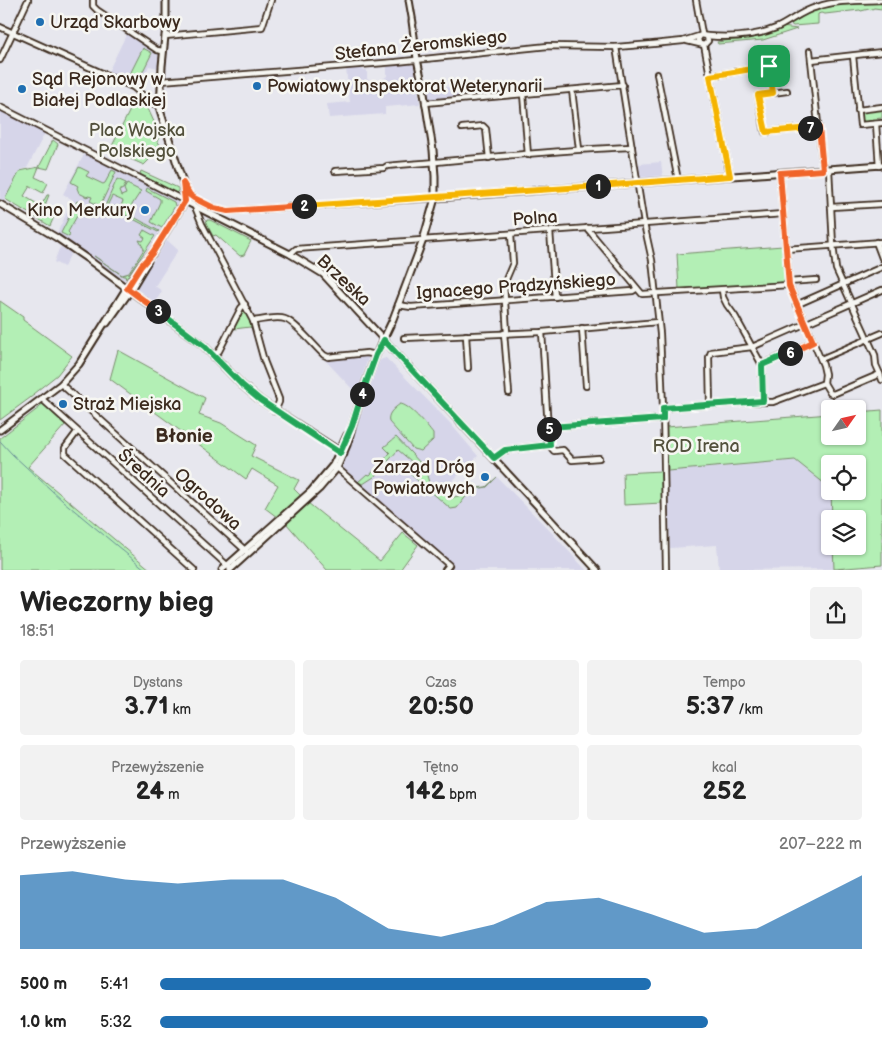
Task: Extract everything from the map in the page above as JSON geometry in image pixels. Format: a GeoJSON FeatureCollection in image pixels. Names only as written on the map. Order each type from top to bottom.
{"type":"FeatureCollection","features":[{"type":"Feature","properties":{"kind":"street"},"geometry":{"type":"LineString","coordinates":[[0,60],[28,0]]}},
{"type":"Feature","properties":{"kind":"street"},"geometry":{"type":"LineString","coordinates":[[93,0],[93,6],[97,10],[157,50],[163,51]]}},
{"type":"Feature","properties":{"kind":"street"},"geometry":{"type":"LineString","coordinates":[[166,0],[160,115],[183,183],[190,195],[214,208],[228,211],[436,198],[881,165],[876,124]]}},
{"type":"Feature","properties":{"kind":"street"},"geometry":{"type":"LineString","coordinates":[[165,36],[262,27],[271,0]]}},
{"type":"Feature","properties":{"kind":"street"},"geometry":{"type":"LineString","coordinates":[[222,570],[230,569],[311,491],[342,454],[376,355],[384,340],[423,240],[436,198],[434,163],[409,0]]}},
{"type":"Feature","properties":{"kind":"street"},"geometry":{"type":"LineString","coordinates":[[696,0],[730,176]]}},
{"type":"Feature","properties":{"kind":"street","name":"Stefana Żeromskiego"},"geometry":{"type":"LineString","coordinates":[[683,41],[704,43],[750,35],[782,25],[807,10],[821,6],[882,0]]}},
{"type":"Feature","properties":{"kind":"street"},"geometry":{"type":"LineString","coordinates":[[0,28],[133,87],[152,103],[160,106]]}},
{"type":"Feature","properties":{"kind":"street"},"geometry":{"type":"LineString","coordinates":[[703,36],[704,43]]}},
{"type":"Feature","properties":{"kind":"street","name":"Stefana Żeromskiego"},"geometry":{"type":"LineString","coordinates":[[161,81],[548,46],[616,47],[683,41],[703,36],[726,38]]}},
{"type":"Feature","properties":{"kind":"street"},"geometry":{"type":"LineString","coordinates":[[616,47],[656,293],[662,362],[666,570]]}},
{"type":"Feature","properties":{"kind":"street"},"geometry":{"type":"LineString","coordinates":[[810,51],[831,207],[836,268],[868,338],[882,380]]}},
{"type":"Feature","properties":{"kind":"street"},"geometry":{"type":"LineString","coordinates":[[811,60],[882,52]]}},
{"type":"Feature","properties":{"kind":"street"},"geometry":{"type":"LineString","coordinates":[[853,56],[860,125],[882,123]]}},
{"type":"Feature","properties":{"kind":"street"},"geometry":{"type":"LineString","coordinates":[[710,76],[769,66],[773,93]]}},
{"type":"Feature","properties":{"kind":"street"},"geometry":{"type":"LineString","coordinates":[[657,74],[678,180]]}},
{"type":"Feature","properties":{"kind":"street"},"geometry":{"type":"LineString","coordinates":[[425,103],[623,85]]}},
{"type":"Feature","properties":{"kind":"street"},"geometry":{"type":"LineString","coordinates":[[572,90],[579,149]]}},
{"type":"Feature","properties":{"kind":"street"},"geometry":{"type":"LineString","coordinates":[[787,91],[758,95],[766,132],[819,127]]}},
{"type":"Feature","properties":{"kind":"street"},"geometry":{"type":"LineString","coordinates":[[523,94],[528,155]]}},
{"type":"Feature","properties":{"kind":"street","name":"Brzeska"},"geometry":{"type":"LineString","coordinates":[[0,107],[290,254],[323,274],[597,570]]}},
{"type":"Feature","properties":{"kind":"street"},"geometry":{"type":"LineString","coordinates":[[858,110],[882,107]]}},
{"type":"Feature","properties":{"kind":"street"},"geometry":{"type":"LineString","coordinates":[[462,128],[483,126],[486,129],[489,158]]}},
{"type":"Feature","properties":{"kind":"street"},"geometry":{"type":"LineString","coordinates":[[335,171],[528,155],[552,150],[632,147]]}},
{"type":"Feature","properties":{"kind":"street"},"geometry":{"type":"LineString","coordinates":[[780,173],[788,284],[821,359],[825,374],[824,383],[830,393],[833,394],[880,374]]}},
{"type":"Feature","properties":{"kind":"street"},"geometry":{"type":"LineString","coordinates":[[0,430],[61,384],[79,364],[103,327],[112,317],[185,201],[183,183]]}},
{"type":"Feature","properties":{"kind":"street"},"geometry":{"type":"LineString","coordinates":[[0,204],[63,242],[204,346],[242,385],[275,410],[342,454]]}},
{"type":"Feature","properties":{"kind":"street"},"geometry":{"type":"LineString","coordinates":[[831,207],[882,204]]}},
{"type":"Feature","properties":{"kind":"street"},"geometry":{"type":"LineString","coordinates":[[195,207],[253,321],[264,361],[280,402],[275,410]]}},
{"type":"Feature","properties":{"kind":"street"},"geometry":{"type":"LineString","coordinates":[[202,224],[207,213]]}},
{"type":"Feature","properties":{"kind":"street","name":"Polna"},"geometry":{"type":"LineString","coordinates":[[290,254],[296,249],[783,214]]}},
{"type":"Feature","properties":{"kind":"street"},"geometry":{"type":"LineString","coordinates":[[587,228],[636,289]]}},
{"type":"Feature","properties":{"kind":"street"},"geometry":{"type":"LineString","coordinates":[[550,231],[555,297]]}},
{"type":"Feature","properties":{"kind":"street"},"geometry":{"type":"LineString","coordinates":[[509,393],[504,284],[513,263],[511,234]]}},
{"type":"Feature","properties":{"kind":"street"},"geometry":{"type":"LineString","coordinates":[[876,242],[882,258]]}},
{"type":"Feature","properties":{"kind":"street"},"geometry":{"type":"LineString","coordinates":[[786,249],[882,242]]}},
{"type":"Feature","properties":{"kind":"street"},"geometry":{"type":"LineString","coordinates":[[796,305],[882,267]]}},
{"type":"Feature","properties":{"kind":"street","name":"Ignacego Prądzyńskiego"},"geometry":{"type":"LineString","coordinates":[[398,305],[412,307],[506,301],[633,291],[636,289],[642,294],[722,290],[816,280]]}},
{"type":"Feature","properties":{"kind":"street"},"geometry":{"type":"LineString","coordinates":[[722,290],[727,305],[762,365],[763,401]]}},
{"type":"Feature","properties":{"kind":"street"},"geometry":{"type":"LineString","coordinates":[[710,404],[709,354],[713,351],[752,346],[882,290]]}},
{"type":"Feature","properties":{"kind":"street"},"geometry":{"type":"LineString","coordinates":[[214,356],[219,351],[241,308],[245,304]]}},
{"type":"Feature","properties":{"kind":"street"},"geometry":{"type":"LineString","coordinates":[[253,321],[275,318],[285,319],[296,327],[324,356],[367,353],[376,355]]}},
{"type":"Feature","properties":{"kind":"street"},"geometry":{"type":"LineString","coordinates":[[404,338],[542,332],[658,322]]}},
{"type":"Feature","properties":{"kind":"street"},"geometry":{"type":"LineString","coordinates":[[582,328],[586,386]]}},
{"type":"Feature","properties":{"kind":"street"},"geometry":{"type":"LineString","coordinates":[[542,332],[550,445],[554,451],[563,450],[572,460],[598,458]]}},
{"type":"Feature","properties":{"kind":"street"},"geometry":{"type":"LineString","coordinates":[[821,359],[882,333]]}},
{"type":"Feature","properties":{"kind":"street"},"geometry":{"type":"LineString","coordinates":[[466,335],[468,368]]}},
{"type":"Feature","properties":{"kind":"street"},"geometry":{"type":"LineString","coordinates":[[762,365],[813,342]]}},
{"type":"Feature","properties":{"kind":"street"},"geometry":{"type":"LineString","coordinates":[[876,359],[882,358]]}},
{"type":"Feature","properties":{"kind":"street"},"geometry":{"type":"LineString","coordinates":[[663,408],[776,401],[824,383]]}},
{"type":"Feature","properties":{"kind":"street","name":"Ogrodowa"},"geometry":{"type":"LineString","coordinates":[[61,384],[246,552]]}},
{"type":"Feature","properties":{"kind":"street","name":"Średnia"},"geometry":{"type":"LineString","coordinates":[[42,399],[230,569]]}},
{"type":"Feature","properties":{"kind":"street"},"geometry":{"type":"LineString","coordinates":[[549,427],[663,419]]}},
{"type":"Feature","properties":{"kind":"street"},"geometry":{"type":"LineString","coordinates":[[77,432],[65,448],[65,454],[194,570]]}},
{"type":"Feature","properties":{"kind":"street"},"geometry":{"type":"LineString","coordinates":[[494,458],[505,450],[550,445]]}},
{"type":"Feature","properties":{"kind":"street"},"geometry":{"type":"LineString","coordinates":[[331,448],[335,464],[449,565],[445,570]]}},
{"type":"Feature","properties":{"kind":"shaded area"},"geometry":{"type":"Polygon","coordinates":[[[127,33],[159,54],[158,68],[149,66],[139,86],[108,72],[127,33]]]}},
{"type":"Feature","properties":{"kind":"shaded area"},"geometry":{"type":"Polygon","coordinates":[[[411,64],[414,66],[420,104],[385,107],[385,114],[329,118],[327,104],[350,102],[346,69],[361,68],[362,70],[367,70],[367,79],[372,83],[378,83],[387,76],[387,66],[411,64]]]}},
{"type":"Feature","properties":{"kind":"shaded area"},"geometry":{"type":"Polygon","coordinates":[[[461,86],[461,97],[429,100],[427,89],[461,86]]]}},
{"type":"Feature","properties":{"kind":"shaded area"},"geometry":{"type":"Polygon","coordinates":[[[0,109],[46,131],[27,168],[20,170],[3,203],[0,202],[0,109]]]}},
{"type":"Feature","properties":{"kind":"shaded area"},"geometry":{"type":"Polygon","coordinates":[[[85,153],[180,202],[127,282],[56,235],[73,200],[63,194],[85,153]]]}},
{"type":"Feature","properties":{"kind":"shaded area"},"geometry":{"type":"Polygon","coordinates":[[[661,162],[663,178],[641,179],[639,164],[661,162]]]}},
{"type":"Feature","properties":{"kind":"shaded area"},"geometry":{"type":"Polygon","coordinates":[[[167,240],[178,250],[155,286],[162,291],[154,304],[137,292],[136,287],[167,240]]]}},
{"type":"Feature","properties":{"kind":"shaded area"},"geometry":{"type":"Polygon","coordinates":[[[61,247],[71,253],[64,267],[54,262],[61,247]]]}},
{"type":"Feature","properties":{"kind":"shaded area"},"geometry":{"type":"Polygon","coordinates":[[[369,355],[358,391],[355,392],[325,360],[369,355]]]}},
{"type":"Feature","properties":{"kind":"shaded area"},"geometry":{"type":"Polygon","coordinates":[[[386,358],[449,422],[478,456],[445,488],[445,494],[450,499],[463,495],[475,488],[486,487],[497,477],[586,570],[447,570],[452,565],[343,468],[356,424],[365,405],[364,401],[376,365],[380,360],[386,358]]]}},
{"type":"Feature","properties":{"kind":"shaded area"},"geometry":{"type":"Polygon","coordinates":[[[882,453],[882,508],[821,510],[821,555],[833,555],[834,569],[719,570],[717,545],[670,548],[668,471],[821,458],[821,500],[866,500],[866,455],[858,455],[882,453]]]}},
{"type":"Feature","properties":{"kind":"green space"},"geometry":{"type":"Polygon","coordinates":[[[869,2],[882,4],[882,9],[874,8],[861,11],[821,13],[818,14],[818,24],[793,26],[790,24],[790,21],[813,9],[869,2]]]}},
{"type":"Feature","properties":{"kind":"green space"},"geometry":{"type":"Polygon","coordinates":[[[782,27],[797,29],[763,40],[718,44],[717,42],[747,38],[782,27]]]}},
{"type":"Feature","properties":{"kind":"green space"},"geometry":{"type":"Polygon","coordinates":[[[143,48],[152,53],[136,85],[127,80],[143,48]]]}},
{"type":"Feature","properties":{"kind":"green space","name":"Plac Wojska Polskiego"},"geometry":{"type":"Polygon","coordinates":[[[138,94],[144,100],[161,137],[157,140],[160,145],[147,158],[149,160],[144,165],[110,150],[138,94]]]}},
{"type":"Feature","properties":{"kind":"green space"},"geometry":{"type":"Polygon","coordinates":[[[882,109],[882,118],[872,119],[872,122],[862,122],[861,112],[882,109]]]}},
{"type":"Feature","properties":{"kind":"green space"},"geometry":{"type":"Polygon","coordinates":[[[53,140],[58,144],[48,169],[39,167],[53,140]]]}},
{"type":"Feature","properties":{"kind":"green space"},"geometry":{"type":"Polygon","coordinates":[[[39,167],[35,177],[48,183],[43,193],[30,186],[24,196],[41,206],[47,195],[49,195],[45,205],[57,210],[50,226],[5,199],[20,171],[39,167]]]}},
{"type":"Feature","properties":{"kind":"green space"},"geometry":{"type":"Polygon","coordinates":[[[79,167],[89,172],[86,176],[103,184],[112,170],[116,172],[100,206],[90,201],[92,197],[79,193],[78,186],[71,182],[79,167]]]}},
{"type":"Feature","properties":{"kind":"green space"},"geometry":{"type":"Polygon","coordinates":[[[141,171],[178,188],[178,191],[176,193],[140,174],[141,171]]]}},
{"type":"Feature","properties":{"kind":"green space"},"geometry":{"type":"Polygon","coordinates":[[[117,179],[126,183],[123,189],[119,191],[121,196],[126,194],[124,189],[127,184],[141,191],[128,211],[158,232],[114,209],[115,206],[120,208],[123,201],[112,196],[107,206],[105,206],[117,179]]]}},
{"type":"Feature","properties":{"kind":"green space"},"geometry":{"type":"Polygon","coordinates":[[[147,188],[174,202],[175,206],[162,228],[151,222],[160,199],[146,191],[147,188]]]}},
{"type":"Feature","properties":{"kind":"green space"},"geometry":{"type":"Polygon","coordinates":[[[77,201],[85,205],[68,232],[70,234],[69,237],[61,233],[77,201]]]}},
{"type":"Feature","properties":{"kind":"green space"},"geometry":{"type":"Polygon","coordinates":[[[207,220],[251,241],[244,255],[240,256],[216,235],[213,236],[206,223],[207,220]]]}},
{"type":"Feature","properties":{"kind":"green space"},"geometry":{"type":"Polygon","coordinates":[[[144,230],[155,236],[126,279],[125,276],[123,276],[94,256],[122,275],[129,273],[144,249],[139,240],[143,241],[145,238],[141,235],[144,230]]]}},
{"type":"Feature","properties":{"kind":"green space"},"geometry":{"type":"Polygon","coordinates":[[[783,246],[787,282],[782,284],[679,289],[677,254],[783,246]]]}},
{"type":"Feature","properties":{"kind":"green space"},"geometry":{"type":"Polygon","coordinates":[[[0,301],[72,356],[57,375],[0,420],[0,301]]]}},
{"type":"Feature","properties":{"kind":"green space"},"geometry":{"type":"Polygon","coordinates":[[[244,307],[253,329],[250,327],[234,329],[230,334],[244,307]]]}},
{"type":"Feature","properties":{"kind":"green space"},"geometry":{"type":"Polygon","coordinates":[[[118,350],[205,398],[199,415],[221,423],[256,445],[251,456],[299,480],[294,489],[301,496],[277,517],[265,508],[278,485],[252,469],[246,479],[110,379],[118,350]]]}},
{"type":"Feature","properties":{"kind":"green space"},"geometry":{"type":"Polygon","coordinates":[[[42,403],[65,425],[28,467],[151,570],[0,570],[0,438],[40,407],[42,403]]]}},
{"type":"Feature","properties":{"kind":"green space"},"geometry":{"type":"Polygon","coordinates":[[[400,404],[413,411],[433,434],[433,440],[421,451],[413,449],[389,422],[390,414],[400,404]]]}},
{"type":"Feature","properties":{"kind":"green space","name":"ROD Irena"},"geometry":{"type":"Polygon","coordinates":[[[882,410],[882,565],[834,569],[833,555],[866,555],[866,510],[832,510],[831,500],[866,500],[866,455],[821,455],[821,481],[795,460],[668,471],[666,427],[821,415],[821,445],[866,445],[866,411],[882,410]]]}},
{"type":"Feature","properties":{"kind":"green space"},"geometry":{"type":"Polygon","coordinates":[[[396,437],[425,468],[431,490],[444,492],[449,499],[463,495],[475,488],[486,487],[497,477],[487,487],[476,489],[468,494],[457,508],[451,509],[408,472],[407,466],[411,461],[398,450],[374,477],[363,484],[358,482],[367,474],[370,475],[390,453],[384,447],[396,437]]]}},
{"type":"Feature","properties":{"kind":"green space"},"geometry":{"type":"Polygon","coordinates":[[[661,471],[662,503],[624,505],[623,473],[661,471]]]}},
{"type":"Feature","properties":{"kind":"green space"},"geometry":{"type":"Polygon","coordinates":[[[308,503],[380,561],[403,533],[418,545],[400,570],[327,570],[286,523],[308,503]]]}},
{"type":"Feature","properties":{"kind":"waterway"},"geometry":{"type":"LineString","coordinates":[[0,441],[63,501],[146,570]]}},
{"type":"Feature","properties":{"kind":"place","name":"Urząd Skarbowy"},"geometry":{"type":"Point","coordinates":[40,22]}},
{"type":"Feature","properties":{"kind":"place","name":"Powiatowy Inspektorat Weterynarii"},"geometry":{"type":"Point","coordinates":[257,86]}},
{"type":"Feature","properties":{"kind":"place","name":"Sąd Rejonowy w Białej Podlaskiej"},"geometry":{"type":"Point","coordinates":[22,89]}},
{"type":"Feature","properties":{"kind":"place","name":"Kino Merkury"},"geometry":{"type":"Point","coordinates":[145,210]}},
{"type":"Feature","properties":{"kind":"place","name":"Straż Miejska"},"geometry":{"type":"Point","coordinates":[63,404]}},
{"type":"Feature","properties":{"kind":"place","name":"Zarząd Dróg Powiatowych"},"geometry":{"type":"Point","coordinates":[485,477]}},
{"type":"Feature","properties":{"kind":"district","name":"Błonie"},"geometry":{"type":"Point","coordinates":[184,435]}},
{"type":"Feature","properties":{"kind":"route"},"geometry":{"type":"LineString","coordinates":[[769,66],[773,93],[758,95],[766,132],[819,127],[823,170],[780,173],[789,286],[813,342],[762,365],[763,401],[663,408],[663,419],[549,427],[550,445],[505,450],[494,458],[384,340],[376,355],[352,426],[340,453],[260,400],[242,385],[204,346],[127,288],[141,266],[153,252],[185,201],[183,183],[194,198],[214,208],[228,211],[730,176],[710,76],[747,68],[769,66]]}}]}
